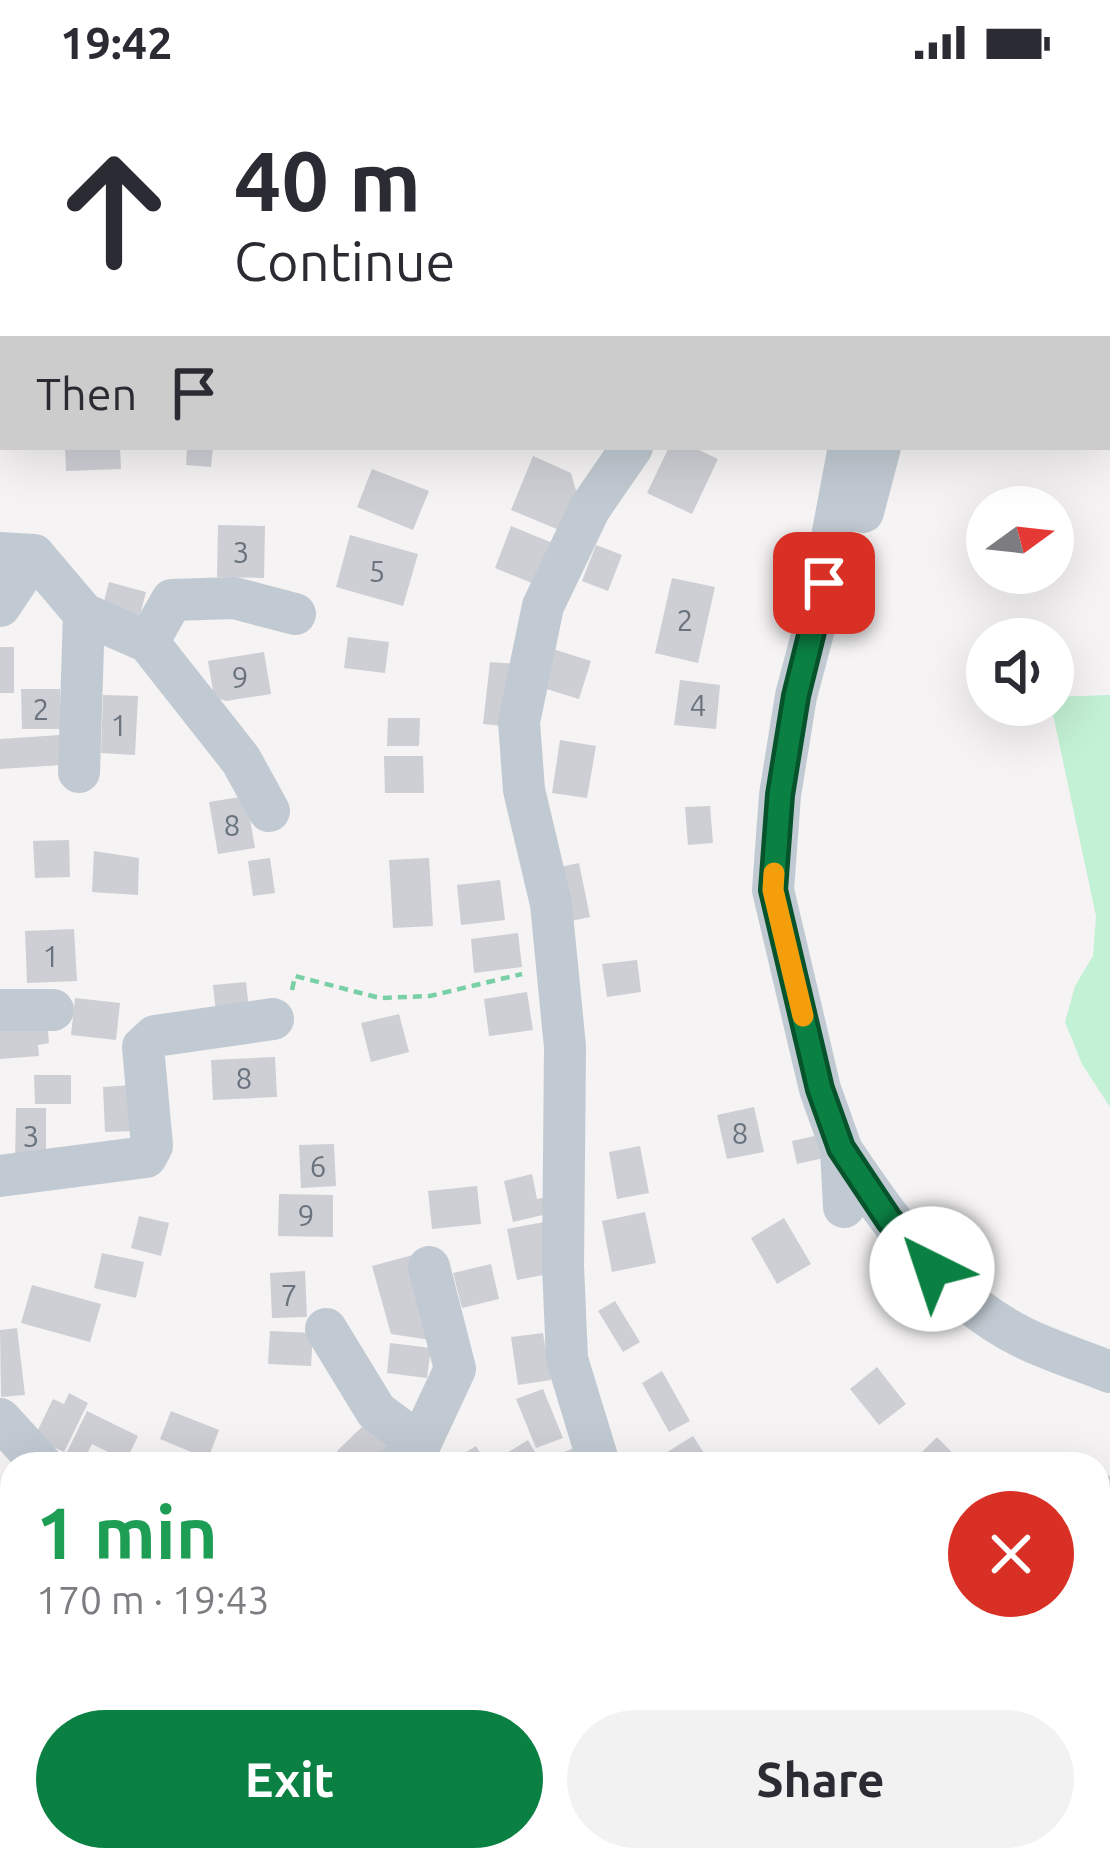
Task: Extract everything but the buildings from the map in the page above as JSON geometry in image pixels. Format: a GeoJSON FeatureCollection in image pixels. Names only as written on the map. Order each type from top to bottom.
{"type":"FeatureCollection","features":[{"type":"Feature","properties":{"kind":"street"},"geometry":{"type":"LineString","coordinates":[[595,1452],[567,1359],[565,1047],[550,904],[524,790],[519,722],[543,606],[590,508],[630,450]]}},
{"type":"Feature","properties":{"kind":"street"},"geometry":{"type":"LineString","coordinates":[[848,450],[817,617],[792,716],[773,890],[820,1089],[841,1148],[889,1220],[954,1293],[1023,1337],[1110,1372]]}},
{"type":"Feature","properties":{"kind":"street"},"geometry":{"type":"LineString","coordinates":[[817,617],[842,579],[879,450]]}},
{"type":"Feature","properties":{"kind":"street"},"geometry":{"type":"LineString","coordinates":[[0,606],[17,554],[84,614],[148,642],[241,760],[269,811]]}},
{"type":"Feature","properties":{"kind":"street"},"geometry":{"type":"LineString","coordinates":[[148,642],[172,600],[233,598],[295,614]]}},
{"type":"Feature","properties":{"kind":"street"},"geometry":{"type":"LineString","coordinates":[[79,772],[84,614]]}},
{"type":"Feature","properties":{"kind":"street"},"geometry":{"type":"LineString","coordinates":[[0,1010],[52,1010]]}},
{"type":"Feature","properties":{"kind":"street"},"geometry":{"type":"LineString","coordinates":[[0,1176],[146,1157],[152,1146],[142,1047],[155,1036],[273,1019]]}},
{"type":"Feature","properties":{"kind":"street"},"geometry":{"type":"LineString","coordinates":[[841,1148],[844,1207]]}},
{"type":"Feature","properties":{"kind":"street"},"geometry":{"type":"LineString","coordinates":[[410,1452],[455,1369],[429,1267]]}},
{"type":"Feature","properties":{"kind":"street"},"geometry":{"type":"LineString","coordinates":[[326,1329],[407,1452]]}},
{"type":"Feature","properties":{"kind":"street"},"geometry":{"type":"LineString","coordinates":[[0,1419],[30,1452]]}},
{"type":"Feature","properties":{"kind":"path"},"geometry":{"type":"LineString","coordinates":[[273,1019],[289,1001],[295,976],[380,998],[430,996],[557,966]]}},
{"type":"Feature","properties":{"kind":"green space"},"geometry":{"type":"Polygon","coordinates":[[[1110,695],[1110,1107],[1082,1064],[1065,1022],[1075,986],[1093,956],[1096,916],[1055,726],[1074,726],[1074,696],[1110,695]]]}},
{"type":"Feature","properties":{"kind":"slow traffic"},"geometry":{"type":"LineString","coordinates":[[774,873],[773,890],[803,1016]]}},
{"type":"Feature","properties":{"kind":"route"},"geometry":{"type":"LineString","coordinates":[[824,583],[796,696],[780,795],[773,890],[820,1089],[841,1148],[889,1220],[932,1269]]}}]}
